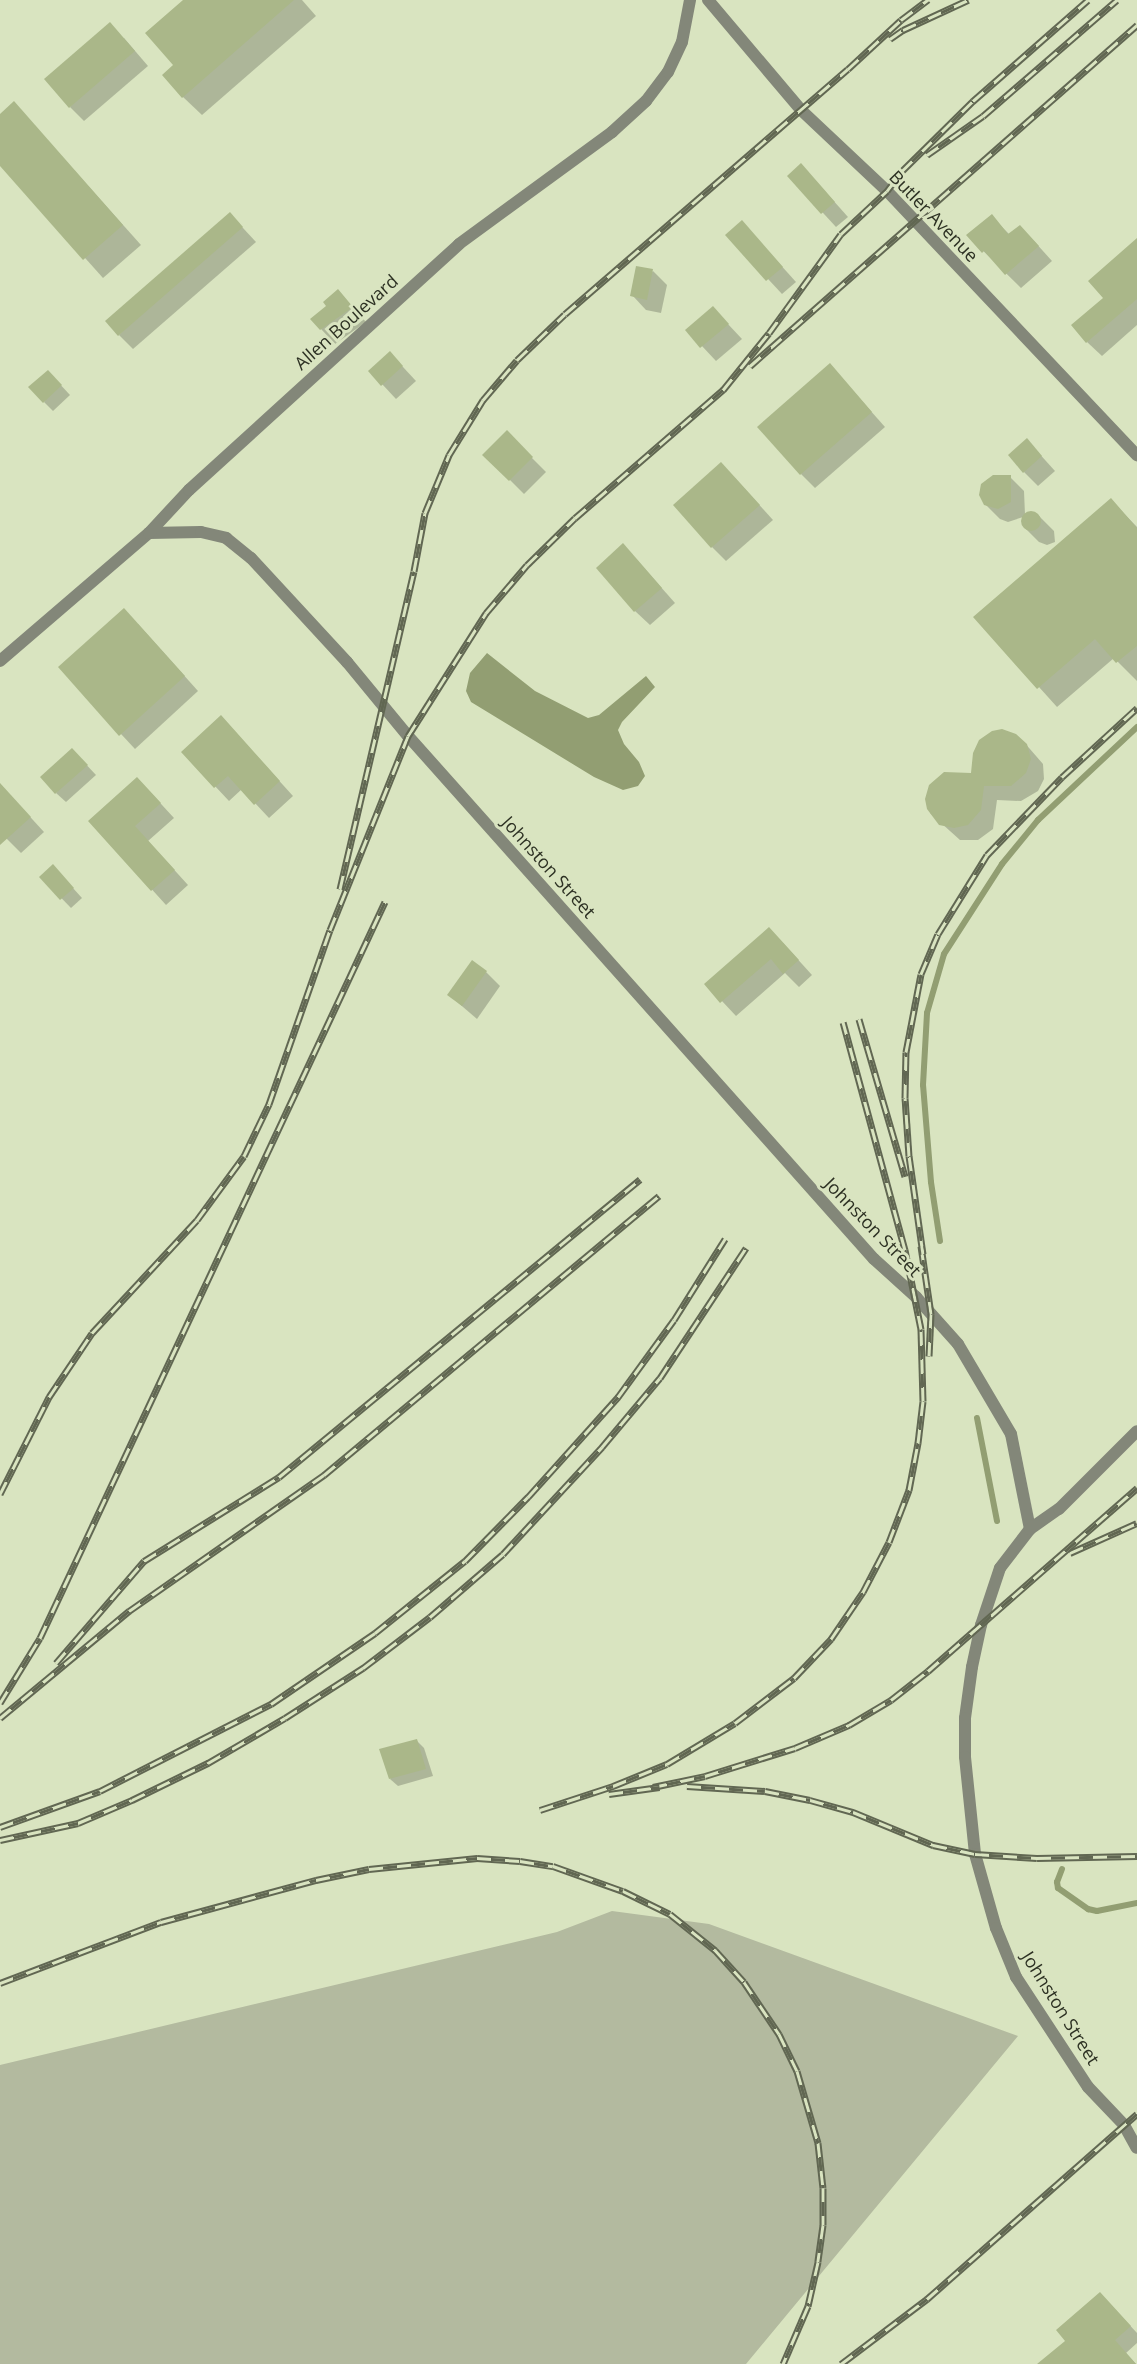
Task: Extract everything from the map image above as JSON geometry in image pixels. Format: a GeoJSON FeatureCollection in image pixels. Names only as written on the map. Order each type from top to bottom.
{"type":"FeatureCollection","features":[{"type":"Feature","properties":{"kind":"street","name":"Allen Boulevard"},"geometry":{"type":"LineString","coordinates":[[0,661],[149,533],[189,490],[459,244],[612,132],[646,101],[668,72],[682,42],[690,0]]}},
{"type":"Feature","properties":{"kind":"street","name":"Butler Avenue"},"geometry":{"type":"LineString","coordinates":[[708,0],[801,110],[887,191],[1137,455]]}},
{"type":"Feature","properties":{"kind":"street","name":"Johnston Street"},"geometry":{"type":"LineString","coordinates":[[149,533],[201,532],[226,538],[251,558],[347,662],[408,736],[874,1259],[916,1297],[958,1344],[1011,1434],[1030,1529],[1000,1568],[981,1625],[972,1667],[965,1718],[965,1757],[975,1854],[996,1928],[1016,1977],[1088,2087],[1124,2125],[1137,2148]]}},
{"type":"Feature","properties":{"kind":"street"},"geometry":{"type":"LineString","coordinates":[[1030,1529],[1059,1509],[1137,1431]]}},
{"type":"Feature","properties":{"kind":"shaded area"},"geometry":{"type":"Polygon","coordinates":[[[487,653],[535,691],[588,718],[599,715],[646,676],[655,687],[622,722],[618,730],[624,744],[639,762],[645,776],[638,786],[623,790],[594,777],[471,702],[466,691],[470,673],[487,653]]]}},
{"type":"Feature","properties":{"kind":"shaded area"},"geometry":{"type":"Polygon","coordinates":[[[612,1911],[709,1924],[1018,2036],[746,2364],[0,2364],[0,2065],[557,1932],[612,1911]]]}},
{"type":"Feature","properties":{"kind":"building"},"geometry":{"type":"Polygon","coordinates":[[[183,0],[294,0],[182,98],[162,75],[173,65],[145,33],[183,0]]]}},
{"type":"Feature","properties":{"kind":"building"},"geometry":{"type":"Polygon","coordinates":[[[110,22],[135,51],[69,108],[44,79],[110,22]]]}},
{"type":"Feature","properties":{"kind":"building"},"geometry":{"type":"Polygon","coordinates":[[[14,101],[123,225],[83,260],[0,166],[0,114],[14,101]]]}},
{"type":"Feature","properties":{"kind":"building"},"geometry":{"type":"Polygon","coordinates":[[[801,163],[835,202],[821,214],[787,176],[801,163]]]}},
{"type":"Feature","properties":{"kind":"building"},"geometry":{"type":"Polygon","coordinates":[[[230,212],[243,227],[118,336],[105,321],[230,212]]]}},
{"type":"Feature","properties":{"kind":"building"},"geometry":{"type":"Polygon","coordinates":[[[992,214],[1008,234],[1020,225],[1039,246],[1005,275],[966,235],[992,214]]]}},
{"type":"Feature","properties":{"kind":"building"},"geometry":{"type":"Polygon","coordinates":[[[742,220],[783,267],[766,281],[725,235],[742,220]]]}},
{"type":"Feature","properties":{"kind":"building"},"geometry":{"type":"Polygon","coordinates":[[[1137,238],[1137,299],[1086,343],[1071,325],[1103,298],[1088,281],[1137,238]]]}},
{"type":"Feature","properties":{"kind":"building"},"geometry":{"type":"Polygon","coordinates":[[[636,266],[653,269],[647,300],[630,296],[636,266]]]}},
{"type":"Feature","properties":{"kind":"building"},"geometry":{"type":"Polygon","coordinates":[[[338,289],[353,307],[320,330],[310,319],[326,306],[323,302],[338,289]]]}},
{"type":"Feature","properties":{"kind":"building"},"geometry":{"type":"Polygon","coordinates":[[[713,306],[729,324],[700,348],[685,330],[713,306]]]}},
{"type":"Feature","properties":{"kind":"building"},"geometry":{"type":"Polygon","coordinates":[[[390,351],[403,366],[381,386],[368,371],[390,351]]]}},
{"type":"Feature","properties":{"kind":"building"},"geometry":{"type":"Polygon","coordinates":[[[830,363],[872,412],[800,475],[757,427],[830,363]]]}},
{"type":"Feature","properties":{"kind":"building"},"geometry":{"type":"Polygon","coordinates":[[[48,370],[62,385],[43,403],[28,387],[48,370]]]}},
{"type":"Feature","properties":{"kind":"building"},"geometry":{"type":"Polygon","coordinates":[[[507,430],[533,457],[509,481],[482,455],[507,430]]]}},
{"type":"Feature","properties":{"kind":"building"},"geometry":{"type":"Polygon","coordinates":[[[1027,438],[1042,456],[1023,473],[1008,455],[1027,438]]]}},
{"type":"Feature","properties":{"kind":"building"},"geometry":{"type":"Polygon","coordinates":[[[721,462],[760,505],[711,548],[673,505],[721,462]]]}},
{"type":"Feature","properties":{"kind":"building"},"geometry":{"type":"Polygon","coordinates":[[[993,475],[1011,475],[1011,502],[998,509],[984,505],[979,495],[981,484],[993,475]]]}},
{"type":"Feature","properties":{"kind":"building"},"geometry":{"type":"Polygon","coordinates":[[[1111,498],[1137,528],[1137,646],[1116,663],[1095,639],[1037,689],[973,617],[1111,498]]]}},
{"type":"Feature","properties":{"kind":"building"},"geometry":{"type":"Polygon","coordinates":[[[1027,511],[1035,511],[1041,517],[1041,525],[1035,531],[1027,531],[1021,525],[1021,517],[1027,511]]]}},
{"type":"Feature","properties":{"kind":"building"},"geometry":{"type":"Polygon","coordinates":[[[623,543],[662,588],[634,612],[596,568],[623,543]]]}},
{"type":"Feature","properties":{"kind":"building"},"geometry":{"type":"Polygon","coordinates":[[[124,608],[185,676],[119,736],[58,667],[124,608]]]}},
{"type":"Feature","properties":{"kind":"building"},"geometry":{"type":"Polygon","coordinates":[[[221,715],[280,781],[254,805],[228,776],[214,788],[181,752],[221,715]]]}},
{"type":"Feature","properties":{"kind":"building"},"geometry":{"type":"Polygon","coordinates":[[[1002,729],[1016,734],[1027,744],[1031,759],[1026,773],[1011,786],[984,786],[981,810],[968,825],[954,828],[939,825],[927,809],[925,799],[929,785],[944,772],[971,773],[973,753],[979,740],[992,731],[1002,729]]]}},
{"type":"Feature","properties":{"kind":"building"},"geometry":{"type":"Polygon","coordinates":[[[72,748],[88,765],[55,794],[40,777],[72,748]]]}},
{"type":"Feature","properties":{"kind":"building"},"geometry":{"type":"Polygon","coordinates":[[[137,777],[161,803],[135,826],[175,870],[151,891],[88,821],[137,777]]]}},
{"type":"Feature","properties":{"kind":"building"},"geometry":{"type":"Polygon","coordinates":[[[0,783],[31,817],[0,845],[0,783]]]}},
{"type":"Feature","properties":{"kind":"building"},"geometry":{"type":"Polygon","coordinates":[[[53,864],[74,888],[60,900],[39,877],[53,864]]]}},
{"type":"Feature","properties":{"kind":"building"},"geometry":{"type":"Polygon","coordinates":[[[769,927],[799,960],[783,974],[771,959],[720,1003],[704,984],[769,927]]]}},
{"type":"Feature","properties":{"kind":"building"},"geometry":{"type":"Polygon","coordinates":[[[472,960],[487,971],[462,1006],[447,995],[472,960]]]}},
{"type":"Feature","properties":{"kind":"building"},"geometry":{"type":"Polygon","coordinates":[[[417,1739],[426,1769],[389,1779],[379,1749],[417,1739]]]}},
{"type":"Feature","properties":{"kind":"building"},"geometry":{"type":"Polygon","coordinates":[[[1100,2292],[1131,2326],[1115,2340],[1136,2364],[1037,2364],[1065,2341],[1056,2330],[1100,2292]]]}},
{"type":"Feature","properties":{"kind":"waterway"},"geometry":{"type":"LineString","coordinates":[[940,1241],[931,1182],[923,1085],[927,1013],[944,954],[1002,864],[1038,820],[1137,727]]}},
{"type":"Feature","properties":{"kind":"waterway"},"geometry":{"type":"LineString","coordinates":[[977,1418],[997,1521]]}},
{"type":"Feature","properties":{"kind":"waterway"},"geometry":{"type":"LineString","coordinates":[[1062,1869],[1057,1882],[1058,1888],[1088,1909],[1097,1911],[1137,1903]]}},
{"type":"Feature","properties":{"kind":"railway"},"geometry":{"type":"LineString","coordinates":[[340,889],[414,571],[425,513],[449,455],[483,400],[517,360],[565,314],[848,69],[901,20],[928,0]]}},
{"type":"Feature","properties":{"kind":"railway"},"geometry":{"type":"LineString","coordinates":[[890,39],[903,30],[968,0]]}},
{"type":"Feature","properties":{"kind":"railway"},"geometry":{"type":"LineString","coordinates":[[0,1494],[49,1397],[92,1333],[197,1220],[244,1156],[269,1104],[330,930],[408,736],[486,613],[527,565],[575,518],[723,390],[769,333],[841,234],[887,191],[902,171],[973,101],[1088,0]]}},
{"type":"Feature","properties":{"kind":"railway"},"geometry":{"type":"LineString","coordinates":[[927,155],[983,116],[1117,0]]}},
{"type":"Feature","properties":{"kind":"railway"},"geometry":{"type":"LineString","coordinates":[[750,366],[1137,25]]}},
{"type":"Feature","properties":{"kind":"railway"},"geometry":{"type":"LineString","coordinates":[[923,1254],[909,1156],[905,1098],[906,1052],[921,974],[938,934],[987,855],[1062,777],[1137,708]]}},
{"type":"Feature","properties":{"kind":"railway"},"geometry":{"type":"LineString","coordinates":[[0,1703],[40,1638],[385,902]]}},
{"type":"Feature","properties":{"kind":"railway"},"geometry":{"type":"LineString","coordinates":[[859,1019],[905,1176]]}},
{"type":"Feature","properties":{"kind":"railway"},"geometry":{"type":"LineString","coordinates":[[540,1810],[613,1786],[667,1764],[735,1723],[794,1678],[831,1639],[863,1592],[889,1542],[909,1490],[923,1401],[921,1329],[905,1250],[843,1022]]}},
{"type":"Feature","properties":{"kind":"railway"},"geometry":{"type":"LineString","coordinates":[[56,1663],[144,1561],[279,1477],[640,1179]]}},
{"type":"Feature","properties":{"kind":"railway"},"geometry":{"type":"LineString","coordinates":[[0,1718],[129,1611],[324,1475],[659,1196]]}},
{"type":"Feature","properties":{"kind":"railway"},"geometry":{"type":"LineString","coordinates":[[0,1827],[100,1791],[271,1704],[375,1633],[465,1561],[528,1497],[618,1397],[674,1320],[725,1239]]}},
{"type":"Feature","properties":{"kind":"railway"},"geometry":{"type":"LineString","coordinates":[[921,1246],[931,1314],[929,1356]]}},
{"type":"Feature","properties":{"kind":"railway"},"geometry":{"type":"LineString","coordinates":[[0,1840],[78,1823],[208,1763],[285,1718],[363,1668],[430,1617],[503,1554],[602,1447],[660,1378],[746,1248]]}},
{"type":"Feature","properties":{"kind":"railway"},"geometry":{"type":"LineString","coordinates":[[653,1787],[705,1776],[795,1748],[849,1725],[891,1700],[928,1671],[1137,1488]]}},
{"type":"Feature","properties":{"kind":"railway"},"geometry":{"type":"LineString","coordinates":[[1070,1553],[1137,1523]]}},
{"type":"Feature","properties":{"kind":"railway"},"geometry":{"type":"LineString","coordinates":[[687,1786],[765,1791],[810,1800],[853,1812],[933,1845],[975,1854],[1037,1858],[1137,1856]]}},
{"type":"Feature","properties":{"kind":"railway"},"geometry":{"type":"LineString","coordinates":[[609,1794],[660,1787]]}},
{"type":"Feature","properties":{"kind":"railway"},"geometry":{"type":"LineString","coordinates":[[0,1983],[161,1922],[316,1880],[369,1869],[477,1858],[520,1861],[553,1866],[623,1891],[670,1914],[715,1950],[744,1982],[779,2034],[797,2071],[818,2143],[823,2188],[823,2225],[818,2262],[808,2306],[783,2364]]}},
{"type":"Feature","properties":{"kind":"railway"},"geometry":{"type":"LineString","coordinates":[[841,2364],[927,2299],[1137,2114]]}}]}
